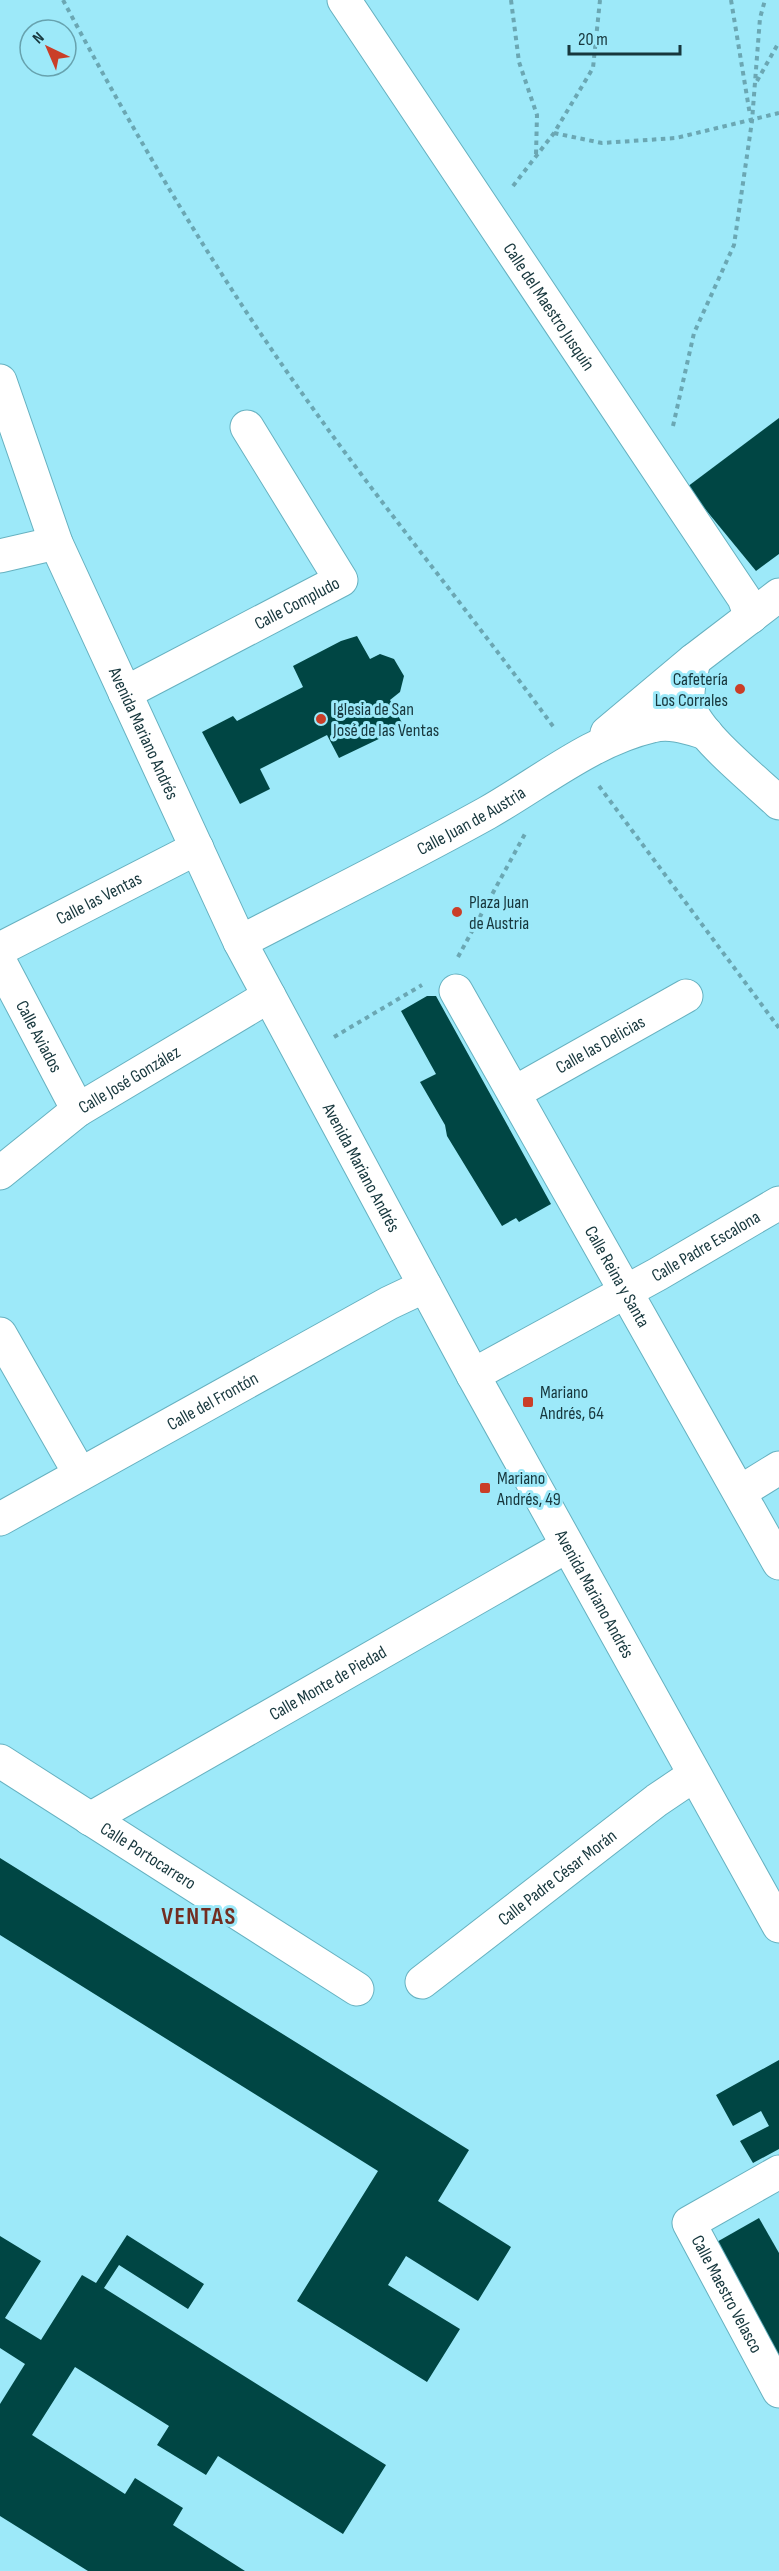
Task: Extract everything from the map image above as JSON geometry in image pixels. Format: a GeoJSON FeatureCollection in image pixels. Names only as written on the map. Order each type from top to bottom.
{"type":"FeatureCollection","features":[{"type":"Feature","properties":{"kind":"street","name":"Calle del Maestro Jusquín"},"geometry":{"type":"LineString","coordinates":[[344,0],[744,598],[751,616]]}},
{"type":"Feature","properties":{"kind":"street","name":"Avenida Mariano Andrés"},"geometry":{"type":"LineString","coordinates":[[0,381],[56,543],[240,942],[473,1375],[779,1926]]}},
{"type":"Feature","properties":{"kind":"street","name":"Calle Compludo"},"geometry":{"type":"LineString","coordinates":[[125,693],[341,580],[247,427]]}},
{"type":"Feature","properties":{"kind":"street"},"geometry":{"type":"LineString","coordinates":[[0,556],[56,543]]}},
{"type":"Feature","properties":{"kind":"street"},"geometry":{"type":"LineString","coordinates":[[568,746],[694,660],[779,595]]}},
{"type":"Feature","properties":{"kind":"street"},"geometry":{"type":"LineString","coordinates":[[694,660],[688,688],[691,710],[706,732],[779,803]]}},
{"type":"Feature","properties":{"kind":"street","name":"Calle Juan de Austria"},"geometry":{"type":"LineString","coordinates":[[240,942],[533,787],[568,746],[624,735],[654,725],[678,725],[706,732]]}},
{"type":"Feature","properties":{"kind":"street","name":"Calle las Ventas"},"geometry":{"type":"LineString","coordinates":[[0,949],[197,848]]}},
{"type":"Feature","properties":{"kind":"street","name":"Calle Aviados"},"geometry":{"type":"LineString","coordinates":[[0,963],[78,1110]]}},
{"type":"Feature","properties":{"kind":"street","name":"Calle Reina y Santa"},"geometry":{"type":"LineString","coordinates":[[445,980],[514,1093],[779,1563]]}},
{"type":"Feature","properties":{"kind":"street","name":"Calle José González"},"geometry":{"type":"LineString","coordinates":[[0,1173],[78,1110],[269,996]]}},
{"type":"Feature","properties":{"kind":"street","name":"Calle las Delicias"},"geometry":{"type":"LineString","coordinates":[[514,1093],[686,996]]}},
{"type":"Feature","properties":{"kind":"street","name":"Calle Padre Escalona"},"geometry":{"type":"LineString","coordinates":[[473,1375],[627,1291],[779,1203]]}},
{"type":"Feature","properties":{"kind":"street","name":"Calle del Frontón"},"geometry":{"type":"LineString","coordinates":[[0,1519],[389,1303],[425,1286]]}},
{"type":"Feature","properties":{"kind":"street"},"geometry":{"type":"LineString","coordinates":[[0,1334],[80,1474]]}},
{"type":"Feature","properties":{"kind":"street"},"geometry":{"type":"LineString","coordinates":[[740,1492],[779,1468]]}},
{"type":"Feature","properties":{"kind":"street","name":"Calle Monte de Piedad"},"geometry":{"type":"LineString","coordinates":[[90,1819],[567,1546]]}},
{"type":"Feature","properties":{"kind":"street","name":"Calle Portocarrero"},"geometry":{"type":"LineString","coordinates":[[0,1761],[357,1989]]}},
{"type":"Feature","properties":{"kind":"street","name":"Calle Padre César Morán"},"geometry":{"type":"LineString","coordinates":[[422,1982],[657,1800],[694,1775]]}},
{"type":"Feature","properties":{"kind":"street","name":"Calle Maestro Velasco"},"geometry":{"type":"LineString","coordinates":[[778,2176],[689,2223],[779,2391]]}},
{"type":"Feature","properties":{"kind":"path"},"geometry":{"type":"LineString","coordinates":[[63,0],[137,137],[196,232],[309,402],[568,746]]}},
{"type":"Feature","properties":{"kind":"path"},"geometry":{"type":"LineString","coordinates":[[511,0],[519,62],[537,115],[536,156]]}},
{"type":"Feature","properties":{"kind":"path"},"geometry":{"type":"LineString","coordinates":[[513,186],[554,133],[593,68],[600,0]]}},
{"type":"Feature","properties":{"kind":"path"},"geometry":{"type":"LineString","coordinates":[[731,0],[752,121]]}},
{"type":"Feature","properties":{"kind":"path"},"geometry":{"type":"LineString","coordinates":[[661,476],[694,333],[734,245],[752,121],[760,18],[765,0]]}},
{"type":"Feature","properties":{"kind":"path"},"geometry":{"type":"LineString","coordinates":[[755,84],[779,42]]}},
{"type":"Feature","properties":{"kind":"path"},"geometry":{"type":"LineString","coordinates":[[554,133],[602,143],[676,138],[779,113]]}},
{"type":"Feature","properties":{"kind":"path"},"geometry":{"type":"LineString","coordinates":[[598,785],[779,1028]]}},
{"type":"Feature","properties":{"kind":"path"},"geometry":{"type":"LineString","coordinates":[[334,1037],[445,980],[527,831]]}},
{"type":"Feature","properties":{"kind":"building"},"geometry":{"type":"Polygon","coordinates":[[[779,418],[779,554],[756,571],[687,487],[779,418]]]}},
{"type":"Feature","properties":{"kind":"building","name":"Iglesia de San José de las Ventas"},"geometry":{"type":"Polygon","coordinates":[[[357,636],[370,659],[380,654],[394,659],[404,676],[400,692],[390,700],[402,723],[383,731],[385,736],[339,758],[327,735],[260,769],[270,789],[240,804],[202,732],[233,716],[237,721],[303,687],[293,666],[341,641],[357,636]]]}},
{"type":"Feature","properties":{"kind":"building"},"geometry":{"type":"Polygon","coordinates":[[[427,996],[436,996],[551,1204],[519,1222],[516,1218],[502,1226],[447,1136],[445,1125],[420,1082],[436,1074],[401,1011],[427,996]]]}},
{"type":"Feature","properties":{"kind":"building"},"geometry":{"type":"Polygon","coordinates":[[[0,1858],[469,2150],[438,2201],[511,2247],[478,2301],[406,2256],[388,2285],[460,2329],[427,2382],[297,2301],[378,2171],[0,1935],[0,1858]]]}},
{"type":"Feature","properties":{"kind":"building"},"geometry":{"type":"Polygon","coordinates":[[[779,2060],[779,2149],[753,2163],[740,2141],[769,2126],[761,2111],[733,2126],[716,2095],[779,2060]]]}},
{"type":"Feature","properties":{"kind":"building"},"geometry":{"type":"Polygon","coordinates":[[[759,2218],[779,2253],[779,2357],[715,2243],[759,2218]]]}},
{"type":"Feature","properties":{"kind":"building"},"geometry":{"type":"Polygon","coordinates":[[[127,2235],[204,2284],[188,2309],[119,2265],[104,2288],[386,2465],[343,2534],[218,2456],[206,2475],[157,2445],[169,2426],[75,2367],[32,2435],[125,2494],[135,2478],[183,2508],[173,2525],[245,2571],[88,2571],[0,2516],[0,2404],[25,2364],[0,2348],[0,2236],[41,2261],[5,2318],[41,2340],[82,2275],[96,2283],[127,2235]]]}},
{"type":"Feature","properties":{"kind":"place","name":"Cafetería Los Corrales"},"geometry":{"type":"Point","coordinates":[740,689]}},
{"type":"Feature","properties":{"kind":"place","name":"Iglesia de San José de las Ventas"},"geometry":{"type":"Point","coordinates":[321,719]}},
{"type":"Feature","properties":{"kind":"place","name":"Plaza Juan de Austria"},"geometry":{"type":"Point","coordinates":[457,912]}},
{"type":"Feature","properties":{"kind":"place","name":"Mariano Andrés, 64"},"geometry":{"type":"Point","coordinates":[528,1402]}},
{"type":"Feature","properties":{"kind":"place","name":"Mariano Andrés, 49"},"geometry":{"type":"Point","coordinates":[485,1488]}},
{"type":"Feature","properties":{"kind":"district","name":"VENTAS"},"geometry":{"type":"Point","coordinates":[199,1916]}}]}
